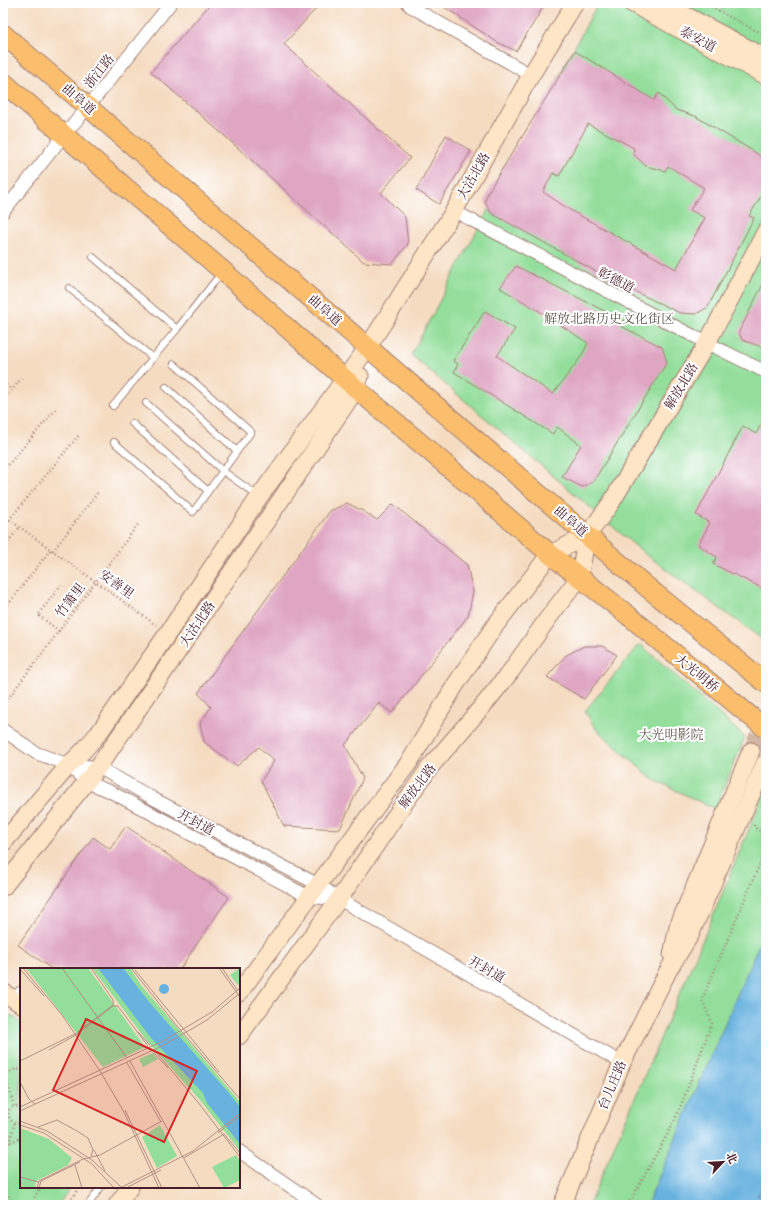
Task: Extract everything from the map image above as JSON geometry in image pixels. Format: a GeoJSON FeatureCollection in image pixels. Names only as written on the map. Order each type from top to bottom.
{"type":"FeatureCollection","features":[{"type":"Feature","properties":{"kind":"main road","name":"大沽北路"},"geometry":{"type":"LineString","coordinates":[[3,887],[98,767],[161,676],[351,384],[368,347],[454,211],[531,75],[575,3]]}},
{"type":"Feature","properties":{"kind":"main road","name":"泰安道"},"geometry":{"type":"LineString","coordinates":[[630,3],[766,76]]}},
{"type":"Feature","properties":{"kind":"main road","name":"泰安道"},"geometry":{"type":"LineString","coordinates":[[662,3],[766,58]]}},
{"type":"Feature","properties":{"kind":"main road","name":"曲阜道"},"geometry":{"type":"LineString","coordinates":[[3,34],[587,536],[647,587],[766,683]]}},
{"type":"Feature","properties":{"kind":"main road"},"geometry":{"type":"LineString","coordinates":[[3,82],[64,136],[223,271],[351,384],[579,578]]}},
{"type":"Feature","properties":{"kind":"main road","name":"解放北路"},"geometry":{"type":"LineString","coordinates":[[240,1035],[339,899],[430,767],[467,726],[511,671],[579,578],[587,536],[611,503],[707,343],[766,231]]}},
{"type":"Feature","properties":{"kind":"main road","name":"大沽北路"},"geometry":{"type":"LineString","coordinates":[[3,843],[69,765],[101,730],[259,497],[351,384]]}},
{"type":"Feature","properties":{"kind":"main road","name":"解放北路"},"geometry":{"type":"LineString","coordinates":[[240,992],[410,761],[456,684],[494,628],[550,554],[587,536]]}},
{"type":"Feature","properties":{"kind":"main road","name":"大光明桥"},"geometry":{"type":"LineString","coordinates":[[579,578],[628,616],[766,729]]}},
{"type":"Feature","properties":{"kind":"main road","name":"台儿庄路"},"geometry":{"type":"LineString","coordinates":[[669,969],[678,927],[751,751]]}},
{"type":"Feature","properties":{"kind":"main road","name":"台儿庄路"},"geometry":{"type":"LineString","coordinates":[[562,1205],[622,1063],[669,969],[690,935],[765,763]]}},
{"type":"Feature","properties":{"kind":"main road"},"geometry":{"type":"LineString","coordinates":[[117,1205],[129,1188]]}},
{"type":"Feature","properties":{"kind":"street","name":"浙江路"},"geometry":{"type":"LineString","coordinates":[[3,212],[171,3]]}},
{"type":"Feature","properties":{"kind":"street"},"geometry":{"type":"LineString","coordinates":[[408,3],[410,6],[531,75]]}},
{"type":"Feature","properties":{"kind":"street","name":"彰德道"},"geometry":{"type":"LineString","coordinates":[[454,211],[707,343],[766,372]]}},
{"type":"Feature","properties":{"kind":"street","name":"开封道"},"geometry":{"type":"LineString","coordinates":[[3,730],[36,753],[69,765],[98,767],[314,891]]}},
{"type":"Feature","properties":{"kind":"street","name":"开封道"},"geometry":{"type":"LineString","coordinates":[[69,765],[86,782],[109,791],[314,891],[339,899],[622,1063]]}},
{"type":"Feature","properties":{"kind":"street"},"geometry":{"type":"LineString","coordinates":[[240,1152],[317,1205]]}},
{"type":"Feature","properties":{"kind":"lane"},"geometry":{"type":"LineString","coordinates":[[93,257],[178,329]]}},
{"type":"Feature","properties":{"kind":"lane"},"geometry":{"type":"LineString","coordinates":[[113,406],[178,329],[223,271]]}},
{"type":"Feature","properties":{"kind":"lane"},"geometry":{"type":"LineString","coordinates":[[69,288],[153,358]]}},
{"type":"Feature","properties":{"kind":"lane"},"geometry":{"type":"LineString","coordinates":[[114,442],[193,512],[251,432],[174,364]]}},
{"type":"Feature","properties":{"kind":"lane"},"geometry":{"type":"LineString","coordinates":[[166,387],[237,451]]}},
{"type":"Feature","properties":{"kind":"lane"},"geometry":{"type":"LineString","coordinates":[[146,403],[223,471],[259,497]]}},
{"type":"Feature","properties":{"kind":"lane"},"geometry":{"type":"LineString","coordinates":[[132,423],[208,491]]}},
{"type":"Feature","properties":{"kind":"lane"},"geometry":{"type":"LineString","coordinates":[[88,1205],[100,1188]]}},
{"type":"Feature","properties":{"kind":"path"},"geometry":{"type":"LineString","coordinates":[[704,3],[766,36]]}},
{"type":"Feature","properties":{"kind":"path"},"geometry":{"type":"LineString","coordinates":[[719,11],[724,3]]}},
{"type":"Feature","properties":{"kind":"path"},"geometry":{"type":"LineString","coordinates":[[3,400],[24,376]]}},
{"type":"Feature","properties":{"kind":"path"},"geometry":{"type":"LineString","coordinates":[[3,382],[12,390]]}},
{"type":"Feature","properties":{"kind":"path"},"geometry":{"type":"LineString","coordinates":[[3,471],[56,409]]}},
{"type":"Feature","properties":{"kind":"path"},"geometry":{"type":"LineString","coordinates":[[9,520],[79,435]]}},
{"type":"Feature","properties":{"kind":"path"},"geometry":{"type":"LineString","coordinates":[[3,611],[98,492]]}},
{"type":"Feature","properties":{"kind":"path","name":"安善里"},"geometry":{"type":"LineString","coordinates":[[3,515],[168,633]]}},
{"type":"Feature","properties":{"kind":"path","name":"竹箫里"},"geometry":{"type":"LineString","coordinates":[[3,705],[139,523]]}},
{"type":"Feature","properties":{"kind":"path"},"geometry":{"type":"LineString","coordinates":[[3,548],[20,527]]}},
{"type":"Feature","properties":{"kind":"path","name":"竹箫里"},"geometry":{"type":"LineString","coordinates":[[59,631],[38,615],[61,586]]}},
{"type":"Feature","properties":{"kind":"path"},"geometry":{"type":"LineString","coordinates":[[756,821],[754,827],[766,835]]}},
{"type":"Feature","properties":{"kind":"path"},"geometry":{"type":"LineString","coordinates":[[628,1205],[672,1126],[684,1098],[712,1023],[702,1000],[766,849]]}},
{"type":"Feature","properties":{"kind":"path"},"geometry":{"type":"LineString","coordinates":[[14,1106],[4,1074],[20,1069]]}},
{"type":"Feature","properties":{"kind":"path"},"geometry":{"type":"LineString","coordinates":[[14,1106],[20,1107]]}},
{"type":"Feature","properties":{"kind":"path"},"geometry":{"type":"LineString","coordinates":[[14,1106],[9,1111],[8,1116],[15,1124],[20,1123]]}},
{"type":"Feature","properties":{"kind":"path"},"geometry":{"type":"LineString","coordinates":[[3,1109],[9,1111]]}},
{"type":"Feature","properties":{"kind":"path"},"geometry":{"type":"LineString","coordinates":[[3,1123],[10,1120]]}},
{"type":"Feature","properties":{"kind":"path"},"geometry":{"type":"LineString","coordinates":[[9,1143],[15,1124]]}},
{"type":"Feature","properties":{"kind":"path"},"geometry":{"type":"LineString","coordinates":[[3,1146],[20,1138]]}},
{"type":"Feature","properties":{"kind":"path"},"geometry":{"type":"LineString","coordinates":[[3,1185],[12,1205]]}},
{"type":"Feature","properties":{"kind":"path"},"geometry":{"type":"LineString","coordinates":[[31,1205],[40,1188]]}},
{"type":"Feature","properties":{"kind":"path"},"geometry":{"type":"LineString","coordinates":[[67,1205],[79,1188]]}},
{"type":"Feature","properties":{"kind":"green space","name":"解放北路历史文化街区"},"geometry":{"type":"Polygon","coordinates":[[[598,3],[766,3],[766,642],[645,554],[411,355],[598,3]]]}},
{"type":"Feature","properties":{"kind":"green space","name":"大光明影院"},"geometry":{"type":"Polygon","coordinates":[[[640,644],[745,737],[715,809],[652,779],[596,729],[585,711],[640,644]]]}},
{"type":"Feature","properties":{"kind":"green space"},"geometry":{"type":"Polygon","coordinates":[[[766,788],[766,1205],[589,1205],[710,923],[766,788]]]}},
{"type":"Feature","properties":{"kind":"green space"},"geometry":{"type":"Polygon","coordinates":[[[3,1011],[20,1021],[20,1188],[70,1188],[58,1205],[3,1205],[3,1011]]]}},
{"type":"Feature","properties":{"kind":"water"},"geometry":{"type":"Polygon","coordinates":[[[766,928],[766,1205],[647,1205],[766,928]]]}},
{"type":"Feature","properties":{"kind":"building"},"geometry":{"type":"Polygon","coordinates":[[[211,3],[321,3],[284,44],[410,158],[381,193],[405,217],[408,244],[392,264],[364,262],[227,138],[151,72],[211,3]]]}},
{"type":"Feature","properties":{"kind":"building"},"geometry":{"type":"Polygon","coordinates":[[[438,3],[546,3],[516,51],[497,42],[438,3]]]}},
{"type":"Feature","properties":{"kind":"building"},"geometry":{"type":"Polygon","coordinates":[[[575,51],[654,100],[659,93],[676,110],[695,116],[766,159],[766,188],[749,216],[754,218],[708,307],[696,314],[680,313],[613,281],[491,213],[485,201],[488,192],[575,51]],[[588,124],[559,176],[553,173],[543,192],[570,210],[676,269],[705,218],[690,210],[704,188],[668,166],[665,171],[646,166],[633,154],[634,148],[588,124]]]}},
{"type":"Feature","properties":{"kind":"building"},"geometry":{"type":"Polygon","coordinates":[[[446,135],[471,151],[439,204],[416,190],[446,135]]]}},
{"type":"Feature","properties":{"kind":"building"},"geometry":{"type":"Polygon","coordinates":[[[516,266],[624,321],[619,325],[662,347],[667,362],[593,482],[582,487],[562,477],[581,445],[557,427],[553,434],[454,372],[458,364],[453,361],[485,311],[515,329],[497,356],[553,394],[581,357],[588,343],[536,309],[500,288],[516,266]]]}},
{"type":"Feature","properties":{"kind":"building"},"geometry":{"type":"Polygon","coordinates":[[[766,278],[766,340],[762,347],[742,340],[739,332],[766,278]]]}},
{"type":"Feature","properties":{"kind":"building"},"geometry":{"type":"Polygon","coordinates":[[[766,415],[766,590],[713,564],[717,557],[698,545],[710,523],[696,515],[743,426],[756,434],[766,415]]]}},
{"type":"Feature","properties":{"kind":"building"},"geometry":{"type":"Polygon","coordinates":[[[347,503],[377,520],[393,504],[467,565],[473,592],[468,616],[392,713],[379,703],[345,745],[363,778],[340,829],[284,826],[261,781],[274,761],[259,747],[237,766],[204,742],[200,723],[211,707],[198,693],[330,511],[347,503]]]}},
{"type":"Feature","properties":{"kind":"building"},"geometry":{"type":"Polygon","coordinates":[[[584,646],[602,646],[617,655],[584,699],[547,677],[565,656],[584,646]]]}},
{"type":"Feature","properties":{"kind":"building"},"geometry":{"type":"Polygon","coordinates":[[[126,826],[229,897],[181,968],[51,968],[18,945],[93,837],[110,849],[126,826]]]}},
{"type":"Feature","properties":{"kind":"ferry route"},"geometry":{"type":"LineString","coordinates":[[754,1205],[766,1176]]}},
{"type":"Feature","properties":{"kind":"tunnel"},"geometry":{"type":"LineString","coordinates":[[751,751],[766,718]]}}]}
